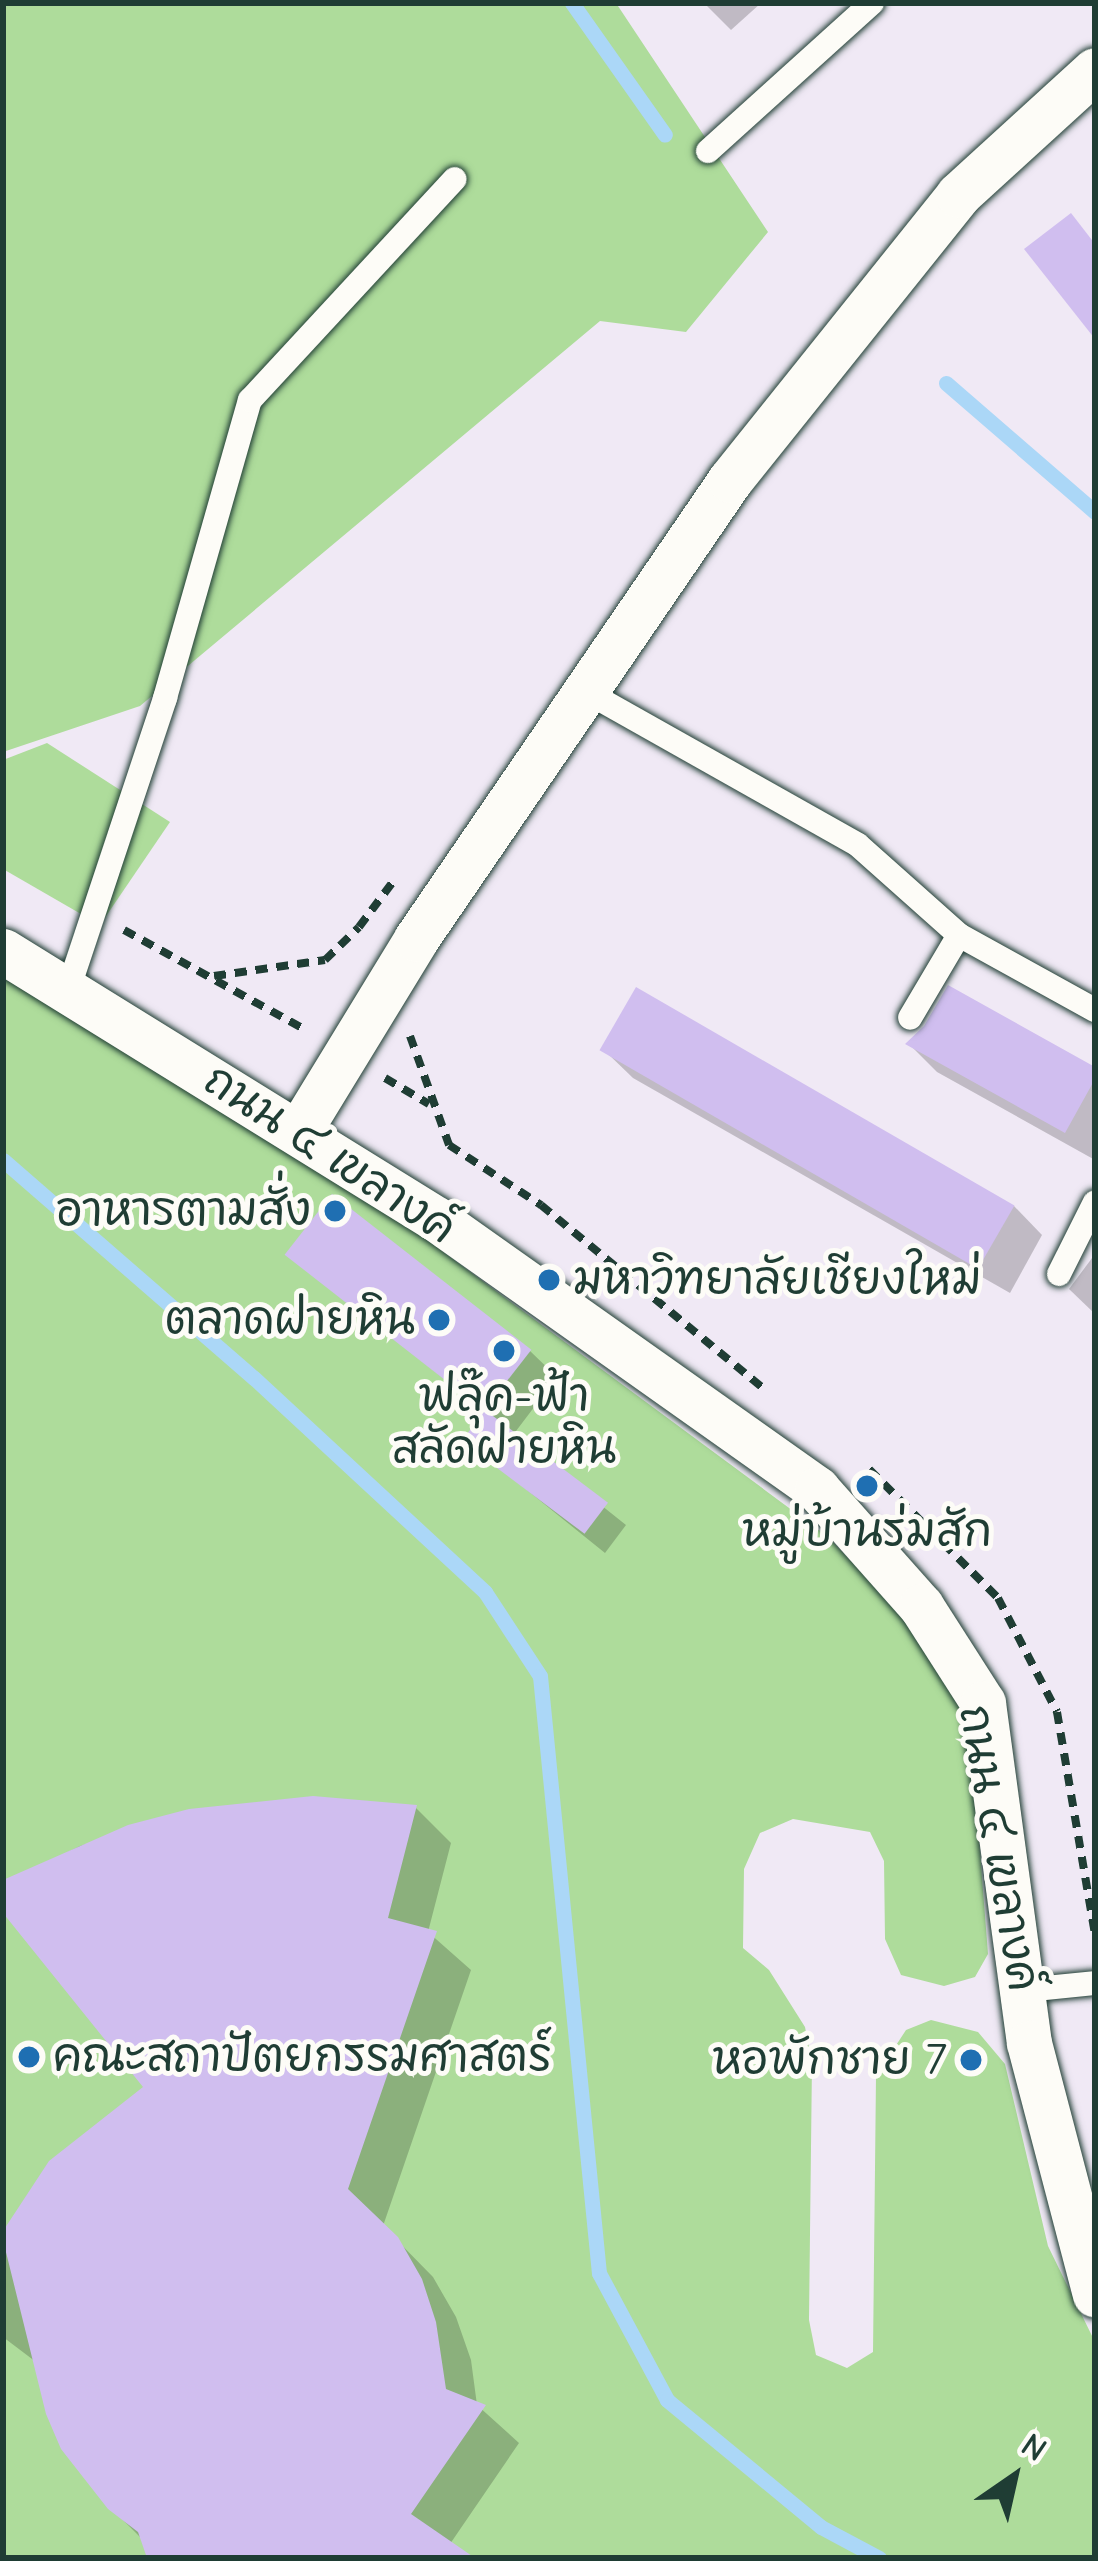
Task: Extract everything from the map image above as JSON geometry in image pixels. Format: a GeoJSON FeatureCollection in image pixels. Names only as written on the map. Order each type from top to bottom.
{"type":"FeatureCollection","features":[{"type":"Feature","properties":{"kind":"street"},"geometry":{"type":"LineString","coordinates":[[299,1131],[416,939],[730,480],[958,195],[1095,70]]}},
{"type":"Feature","properties":{"kind":"street","name":"ถนน ๔ เขลางค์"},"geometry":{"type":"LineString","coordinates":[[3,950],[436,1220],[817,1489],[921,1606],[983,1703],[1029,2043],[1095,2294]]}},
{"type":"Feature","properties":{"kind":"lane"},"geometry":{"type":"LineString","coordinates":[[708,151],[872,3]]}},
{"type":"Feature","properties":{"kind":"lane"},"geometry":{"type":"LineString","coordinates":[[68,990],[165,698],[250,400],[455,178]]}},
{"type":"Feature","properties":{"kind":"lane"},"geometry":{"type":"LineString","coordinates":[[586,691],[858,845],[958,935],[1095,1010]]}},
{"type":"Feature","properties":{"kind":"lane"},"geometry":{"type":"LineString","coordinates":[[910,1018],[958,935]]}},
{"type":"Feature","properties":{"kind":"lane"},"geometry":{"type":"LineString","coordinates":[[1059,1274],[1095,1202]]}},
{"type":"Feature","properties":{"kind":"lane"},"geometry":{"type":"LineString","coordinates":[[1025,1990],[1095,1983]]}},
{"type":"Feature","properties":{"kind":"path"},"geometry":{"type":"LineString","coordinates":[[93,914],[430,1105]]}},
{"type":"Feature","properties":{"kind":"path"},"geometry":{"type":"LineString","coordinates":[[413,1019],[410,1034],[430,1105],[448,1144],[541,1205],[780,1402]]}},
{"type":"Feature","properties":{"kind":"path"},"geometry":{"type":"LineString","coordinates":[[860,1461],[998,1598],[1057,1712],[1095,1934]]}},
{"type":"Feature","properties":{"kind":"shaded area","name":"มหาวิทยาลัยเชียงใหม่"},"geometry":{"type":"Polygon","coordinates":[[[3,3],[1095,3],[1095,2558],[3,2558],[3,3]]]}},
{"type":"Feature","properties":{"kind":"green space"},"geometry":{"type":"Polygon","coordinates":[[[3,3],[616,3],[768,232],[686,332],[600,321],[140,706],[3,752],[3,3]]]}},
{"type":"Feature","properties":{"kind":"green space"},"geometry":{"type":"Polygon","coordinates":[[[47,743],[170,822],[100,925],[3,869],[3,760],[47,743]]]}},
{"type":"Feature","properties":{"kind":"green space"},"geometry":{"type":"Polygon","coordinates":[[[3,973],[346,1180],[827,1536],[951,1666],[985,1721],[977,1814],[988,1954],[975,1977],[944,1986],[901,1975],[885,1939],[884,1861],[870,1832],[793,1819],[760,1833],[744,1869],[743,1948],[769,1970],[805,2027],[812,2062],[809,2320],[816,2355],[847,2368],[873,2352],[876,2076],[906,2030],[931,2020],[978,2032],[1005,2064],[1048,2246],[1095,2342],[1095,2558],[3,2558],[3,973]]]}},
{"type":"Feature","properties":{"kind":"building"},"geometry":{"type":"Polygon","coordinates":[[[1071,213],[1095,244],[1095,339],[1024,249],[1071,213]]]}},
{"type":"Feature","properties":{"kind":"building"},"geometry":{"type":"Polygon","coordinates":[[[948,985],[1095,1067],[1095,1079],[1065,1133],[905,1044],[924,1026],[948,985]]]}},
{"type":"Feature","properties":{"kind":"building"},"geometry":{"type":"Polygon","coordinates":[[[636,987],[1014,1205],[978,1269],[600,1050],[636,987]]]}},
{"type":"Feature","properties":{"kind":"building"},"geometry":{"type":"Polygon","coordinates":[[[332,1194],[531,1350],[484,1410],[285,1255],[332,1194]]]}},
{"type":"Feature","properties":{"kind":"building"},"geometry":{"type":"Polygon","coordinates":[[[485,1410],[608,1503],[585,1534],[462,1441],[485,1410]]]}},
{"type":"Feature","properties":{"kind":"building"},"geometry":{"type":"Polygon","coordinates":[[[313,1796],[417,1805],[388,1918],[437,1931],[348,2189],[398,2237],[422,2279],[436,2322],[446,2389],[486,2405],[411,2514],[475,2558],[147,2558],[138,2532],[108,2509],[61,2449],[46,2414],[3,2240],[3,2231],[49,2161],[143,2087],[3,1913],[3,1880],[128,1825],[189,1809],[313,1796]]]}},
{"type":"Feature","properties":{"kind":"waterway"},"geometry":{"type":"LineString","coordinates":[[572,3],[665,135]]}},
{"type":"Feature","properties":{"kind":"waterway"},"geometry":{"type":"LineString","coordinates":[[946,383],[1095,512]]}},
{"type":"Feature","properties":{"kind":"waterway"},"geometry":{"type":"LineString","coordinates":[[3,1160],[254,1378],[485,1592],[540,1676],[599,2273],[667,2400],[821,2527],[879,2558]]}},
{"type":"Feature","properties":{"kind":"place","name":"อาหารตามสั่ง"},"geometry":{"type":"Point","coordinates":[335,1211]}},
{"type":"Feature","properties":{"kind":"place","name":"มหาวิทยาลัยเชียงใหม่"},"geometry":{"type":"Point","coordinates":[549,1280]}},
{"type":"Feature","properties":{"kind":"place","name":"ตลาดฝายหิน"},"geometry":{"type":"Point","coordinates":[439,1320]}},
{"type":"Feature","properties":{"kind":"place","name":"ฟลุ๊ค-ฟ้า สลัดฝายหิน"},"geometry":{"type":"Point","coordinates":[504,1351]}},
{"type":"Feature","properties":{"kind":"place","name":"หมู่บ้านร่มสัก"},"geometry":{"type":"Point","coordinates":[867,1486]}},
{"type":"Feature","properties":{"kind":"place","name":"คณะสถาปัตยกรรมศาสตร์"},"geometry":{"type":"Point","coordinates":[29,2057]}},
{"type":"Feature","properties":{"kind":"place","name":"หอพักชาย 7"},"geometry":{"type":"Point","coordinates":[971,2060]}}]}
